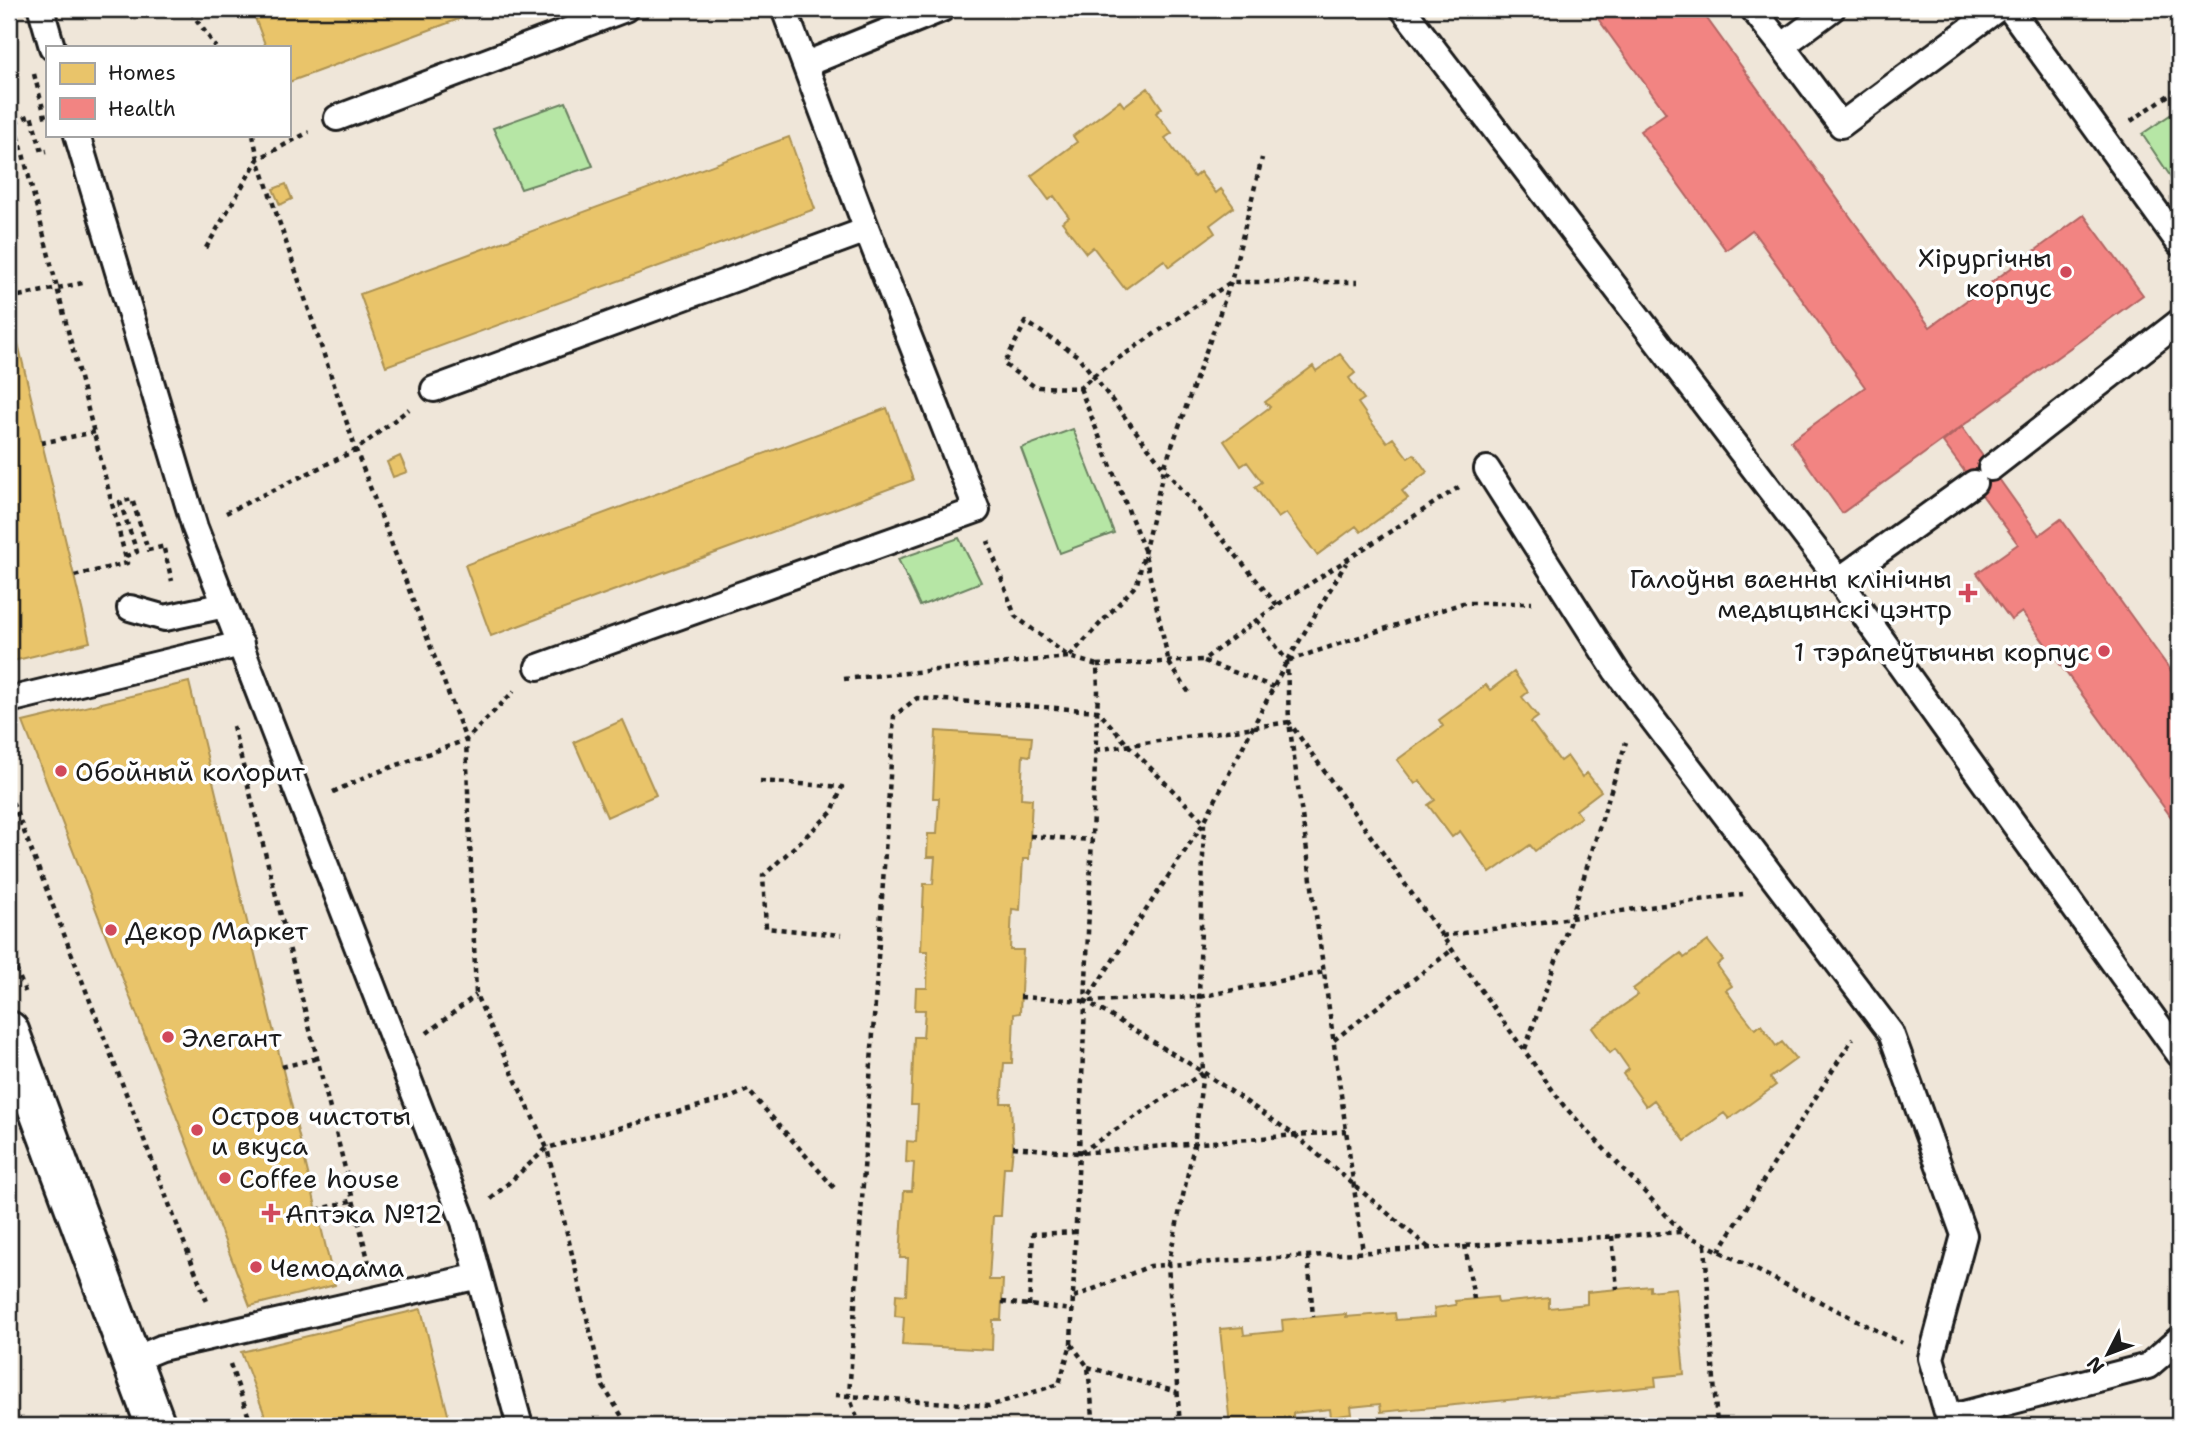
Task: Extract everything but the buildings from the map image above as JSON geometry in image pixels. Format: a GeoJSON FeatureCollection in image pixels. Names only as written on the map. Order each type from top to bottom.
{"type":"FeatureCollection","features":[{"type":"Feature","properties":{"kind":"main road"},"geometry":{"type":"LineString","coordinates":[[9,1031],[156,1426]]}},
{"type":"Feature","properties":{"kind":"lane"},"geometry":{"type":"LineString","coordinates":[[41,9],[52,46]]}},
{"type":"Feature","properties":{"kind":"lane"},"geometry":{"type":"LineString","coordinates":[[337,118],[625,9]]}},
{"type":"Feature","properties":{"kind":"lane"},"geometry":{"type":"LineString","coordinates":[[537,667],[977,510],[784,9]]}},
{"type":"Feature","properties":{"kind":"lane"},"geometry":{"type":"LineString","coordinates":[[806,64],[942,9]]}},
{"type":"Feature","properties":{"kind":"lane"},"geometry":{"type":"LineString","coordinates":[[1403,9],[1839,580],[2179,1054]]}},
{"type":"Feature","properties":{"kind":"lane"},"geometry":{"type":"LineString","coordinates":[[1753,9],[1840,125],[1997,9]]}},
{"type":"Feature","properties":{"kind":"lane"},"geometry":{"type":"LineString","coordinates":[[1782,46],[1832,9]]}},
{"type":"Feature","properties":{"kind":"lane"},"geometry":{"type":"LineString","coordinates":[[2010,9],[2179,243]]}},
{"type":"Feature","properties":{"kind":"lane"},"geometry":{"type":"LineString","coordinates":[[78,136],[195,528],[464,1222],[520,1426]]}},
{"type":"Feature","properties":{"kind":"lane"},"geometry":{"type":"LineString","coordinates":[[434,389],[867,230]]}},
{"type":"Feature","properties":{"kind":"lane"},"geometry":{"type":"LineString","coordinates":[[1839,580],[1982,476],[2179,322]]}},
{"type":"Feature","properties":{"kind":"lane"},"geometry":{"type":"LineString","coordinates":[[1487,469],[1616,671],[1891,1033],[1964,1235],[1931,1358],[1950,1422],[2148,1366],[2179,1339]]}},
{"type":"Feature","properties":{"kind":"lane"},"geometry":{"type":"LineString","coordinates":[[130,608],[165,618],[225,605]]}},
{"type":"Feature","properties":{"kind":"lane"},"geometry":{"type":"LineString","coordinates":[[9,700],[241,644]]}},
{"type":"Feature","properties":{"kind":"lane"},"geometry":{"type":"LineString","coordinates":[[132,1360],[161,1348],[479,1276]]}},
{"type":"Feature","properties":{"kind":"path"},"geometry":{"type":"LineString","coordinates":[[181,9],[191,10],[215,46]]}},
{"type":"Feature","properties":{"kind":"path"},"geometry":{"type":"LineString","coordinates":[[2104,139],[2179,88]]}},
{"type":"Feature","properties":{"kind":"path"},"geometry":{"type":"LineString","coordinates":[[9,123],[31,116],[42,152],[55,150]]}},
{"type":"Feature","properties":{"kind":"path"},"geometry":{"type":"LineString","coordinates":[[206,247],[258,159],[337,118]]}},
{"type":"Feature","properties":{"kind":"path"},"geometry":{"type":"LineString","coordinates":[[15,122],[127,563],[74,576]]}},
{"type":"Feature","properties":{"kind":"path"},"geometry":{"type":"LineString","coordinates":[[253,136],[258,159],[356,450],[466,740],[476,995],[547,1148],[603,1386],[628,1426]]}},
{"type":"Feature","properties":{"kind":"path"},"geometry":{"type":"LineString","coordinates":[[844,679],[1069,657],[1137,584],[1164,468],[1231,282],[1262,158]]}},
{"type":"Feature","properties":{"kind":"path"},"geometry":{"type":"LineString","coordinates":[[9,298],[92,281]]}},
{"type":"Feature","properties":{"kind":"path"},"geometry":{"type":"LineString","coordinates":[[1277,605],[1164,468],[1094,375],[1078,356],[1026,321],[1004,365],[1035,387],[1080,388],[1094,375],[1231,282],[1358,282]]}},
{"type":"Feature","properties":{"kind":"path"},"geometry":{"type":"LineString","coordinates":[[1080,388],[1144,550],[1169,663],[1190,694]]}},
{"type":"Feature","properties":{"kind":"path"},"geometry":{"type":"LineString","coordinates":[[125,556],[137,552],[120,502],[132,499],[148,550],[163,547],[195,528],[356,450],[434,389]]}},
{"type":"Feature","properties":{"kind":"path"},"geometry":{"type":"LineString","coordinates":[[41,443],[94,432]]}},
{"type":"Feature","properties":{"kind":"path"},"geometry":{"type":"LineString","coordinates":[[1203,660],[1277,605],[1487,469]]}},
{"type":"Feature","properties":{"kind":"path"},"geometry":{"type":"LineString","coordinates":[[977,510],[1015,616],[1069,657],[1097,665],[1203,660],[1274,687]]}},
{"type":"Feature","properties":{"kind":"path"},"geometry":{"type":"LineString","coordinates":[[1086,1001],[1204,822],[1287,661],[1348,559]]}},
{"type":"Feature","properties":{"kind":"path"},"geometry":{"type":"LineString","coordinates":[[1287,661],[1463,603],[1572,603]]}},
{"type":"Feature","properties":{"kind":"path"},"geometry":{"type":"LineString","coordinates":[[1257,621],[1287,661],[1289,722],[1363,1252]]}},
{"type":"Feature","properties":{"kind":"path"},"geometry":{"type":"LineString","coordinates":[[835,1395],[989,1406],[1059,1384],[1071,1344],[1074,1297],[1098,711],[1097,665]]}},
{"type":"Feature","properties":{"kind":"path"},"geometry":{"type":"LineString","coordinates":[[331,793],[370,775],[466,740],[537,667]]}},
{"type":"Feature","properties":{"kind":"path"},"geometry":{"type":"LineString","coordinates":[[860,1426],[849,1396],[894,716],[917,698],[1098,711],[1204,822],[1199,997],[1203,1072],[1194,1145],[1168,1265],[1180,1426]]}},
{"type":"Feature","properties":{"kind":"path"},"geometry":{"type":"LineString","coordinates":[[1524,1050],[1571,918],[1639,702]]}},
{"type":"Feature","properties":{"kind":"path"},"geometry":{"type":"LineString","coordinates":[[230,716],[378,1299]]}},
{"type":"Feature","properties":{"kind":"path"},"geometry":{"type":"LineString","coordinates":[[1096,750],[1289,722]]}},
{"type":"Feature","properties":{"kind":"path"},"geometry":{"type":"LineString","coordinates":[[1289,722],[1564,1106],[1682,1232],[1931,1358]]}},
{"type":"Feature","properties":{"kind":"path"},"geometry":{"type":"LineString","coordinates":[[760,781],[842,788],[832,812],[762,876],[766,928],[841,935]]}},
{"type":"Feature","properties":{"kind":"path"},"geometry":{"type":"LineString","coordinates":[[9,793],[220,1334],[253,1426]]}},
{"type":"Feature","properties":{"kind":"path"},"geometry":{"type":"LineString","coordinates":[[1030,836],[1092,840]]}},
{"type":"Feature","properties":{"kind":"path"},"geometry":{"type":"LineString","coordinates":[[1443,936],[1781,888]]}},
{"type":"Feature","properties":{"kind":"path"},"geometry":{"type":"LineString","coordinates":[[1333,1041],[1452,950]]}},
{"type":"Feature","properties":{"kind":"path"},"geometry":{"type":"LineString","coordinates":[[1020,997],[1086,1001],[1199,997],[1324,972]]}},
{"type":"Feature","properties":{"kind":"path"},"geometry":{"type":"LineString","coordinates":[[426,1034],[476,995]]}},
{"type":"Feature","properties":{"kind":"path"},"geometry":{"type":"LineString","coordinates":[[1086,1001],[1203,1072],[1296,1136],[1429,1248]]}},
{"type":"Feature","properties":{"kind":"path"},"geometry":{"type":"LineString","coordinates":[[1719,1251],[1871,1008]]}},
{"type":"Feature","properties":{"kind":"path"},"geometry":{"type":"LineString","coordinates":[[282,1067],[318,1058]]}},
{"type":"Feature","properties":{"kind":"path"},"geometry":{"type":"LineString","coordinates":[[1079,1153],[1203,1072]]}},
{"type":"Feature","properties":{"kind":"path"},"geometry":{"type":"LineString","coordinates":[[496,1195],[547,1148],[732,1097],[748,1090],[837,1191]]}},
{"type":"Feature","properties":{"kind":"path"},"geometry":{"type":"LineString","coordinates":[[1013,1147],[1079,1153],[1346,1131]]}},
{"type":"Feature","properties":{"kind":"path"},"geometry":{"type":"LineString","coordinates":[[317,1210],[354,1200]]}},
{"type":"Feature","properties":{"kind":"path"},"geometry":{"type":"LineString","coordinates":[[1029,1306],[1032,1234],[1076,1232]]}},
{"type":"Feature","properties":{"kind":"path"},"geometry":{"type":"LineString","coordinates":[[1074,1297],[1150,1266],[1682,1232]]}},
{"type":"Feature","properties":{"kind":"path"},"geometry":{"type":"LineString","coordinates":[[1612,1236],[1617,1289]]}},
{"type":"Feature","properties":{"kind":"path"},"geometry":{"type":"LineString","coordinates":[[1705,1244],[1717,1426]]}},
{"type":"Feature","properties":{"kind":"path"},"geometry":{"type":"LineString","coordinates":[[1465,1245],[1474,1299]]}},
{"type":"Feature","properties":{"kind":"path"},"geometry":{"type":"LineString","coordinates":[[1308,1256],[1313,1317]]}},
{"type":"Feature","properties":{"kind":"path"},"geometry":{"type":"LineString","coordinates":[[1002,1302],[1073,1310]]}},
{"type":"Feature","properties":{"kind":"path"},"geometry":{"type":"LineString","coordinates":[[1071,1344],[1088,1367],[1094,1426]]}},
{"type":"Feature","properties":{"kind":"path"},"geometry":{"type":"LineString","coordinates":[[1088,1367],[1177,1392]]}},
{"type":"Feature","properties":{"kind":"green space"},"geometry":{"type":"Polygon","coordinates":[[[566,102],[593,166],[521,189],[493,128],[566,102]]]}},
{"type":"Feature","properties":{"kind":"green space"},"geometry":{"type":"Polygon","coordinates":[[[2179,109],[2179,189],[2142,134],[2179,109]]]}},
{"type":"Feature","properties":{"kind":"green space"},"geometry":{"type":"Polygon","coordinates":[[[1073,429],[1114,533],[1060,553],[1021,448],[1073,429]]]}},
{"type":"Feature","properties":{"kind":"green space"},"geometry":{"type":"Polygon","coordinates":[[[959,538],[981,582],[920,606],[898,559],[959,538]]]}},
{"type":"Feature","properties":{"kind":"place","name":"Хірургічны корпус"},"geometry":{"type":"Point","coordinates":[2066,272]}},
{"type":"Feature","properties":{"kind":"place","name":"Галоўны ваенны клінічны медыцынскі цэнтр"},"geometry":{"type":"Point","coordinates":[1968,593]}},
{"type":"Feature","properties":{"kind":"place","name":"1 тэрапеўтычны корпус"},"geometry":{"type":"Point","coordinates":[2104,651]}},
{"type":"Feature","properties":{"kind":"place","name":"Обойный колорит"},"geometry":{"type":"Point","coordinates":[61,771]}},
{"type":"Feature","properties":{"kind":"place","name":"Декор Маркет"},"geometry":{"type":"Point","coordinates":[111,930]}},
{"type":"Feature","properties":{"kind":"place","name":"Элегант"},"geometry":{"type":"Point","coordinates":[168,1037]}},
{"type":"Feature","properties":{"kind":"place","name":"Остров чистоты и вкуса"},"geometry":{"type":"Point","coordinates":[197,1130]}},
{"type":"Feature","properties":{"kind":"place","name":"Coffee house"},"geometry":{"type":"Point","coordinates":[225,1178]}},
{"type":"Feature","properties":{"kind":"place","name":"Аптэка №12"},"geometry":{"type":"Point","coordinates":[271,1213]}},
{"type":"Feature","properties":{"kind":"place","name":"Чемодама"},"geometry":{"type":"Point","coordinates":[256,1267]}}]}
